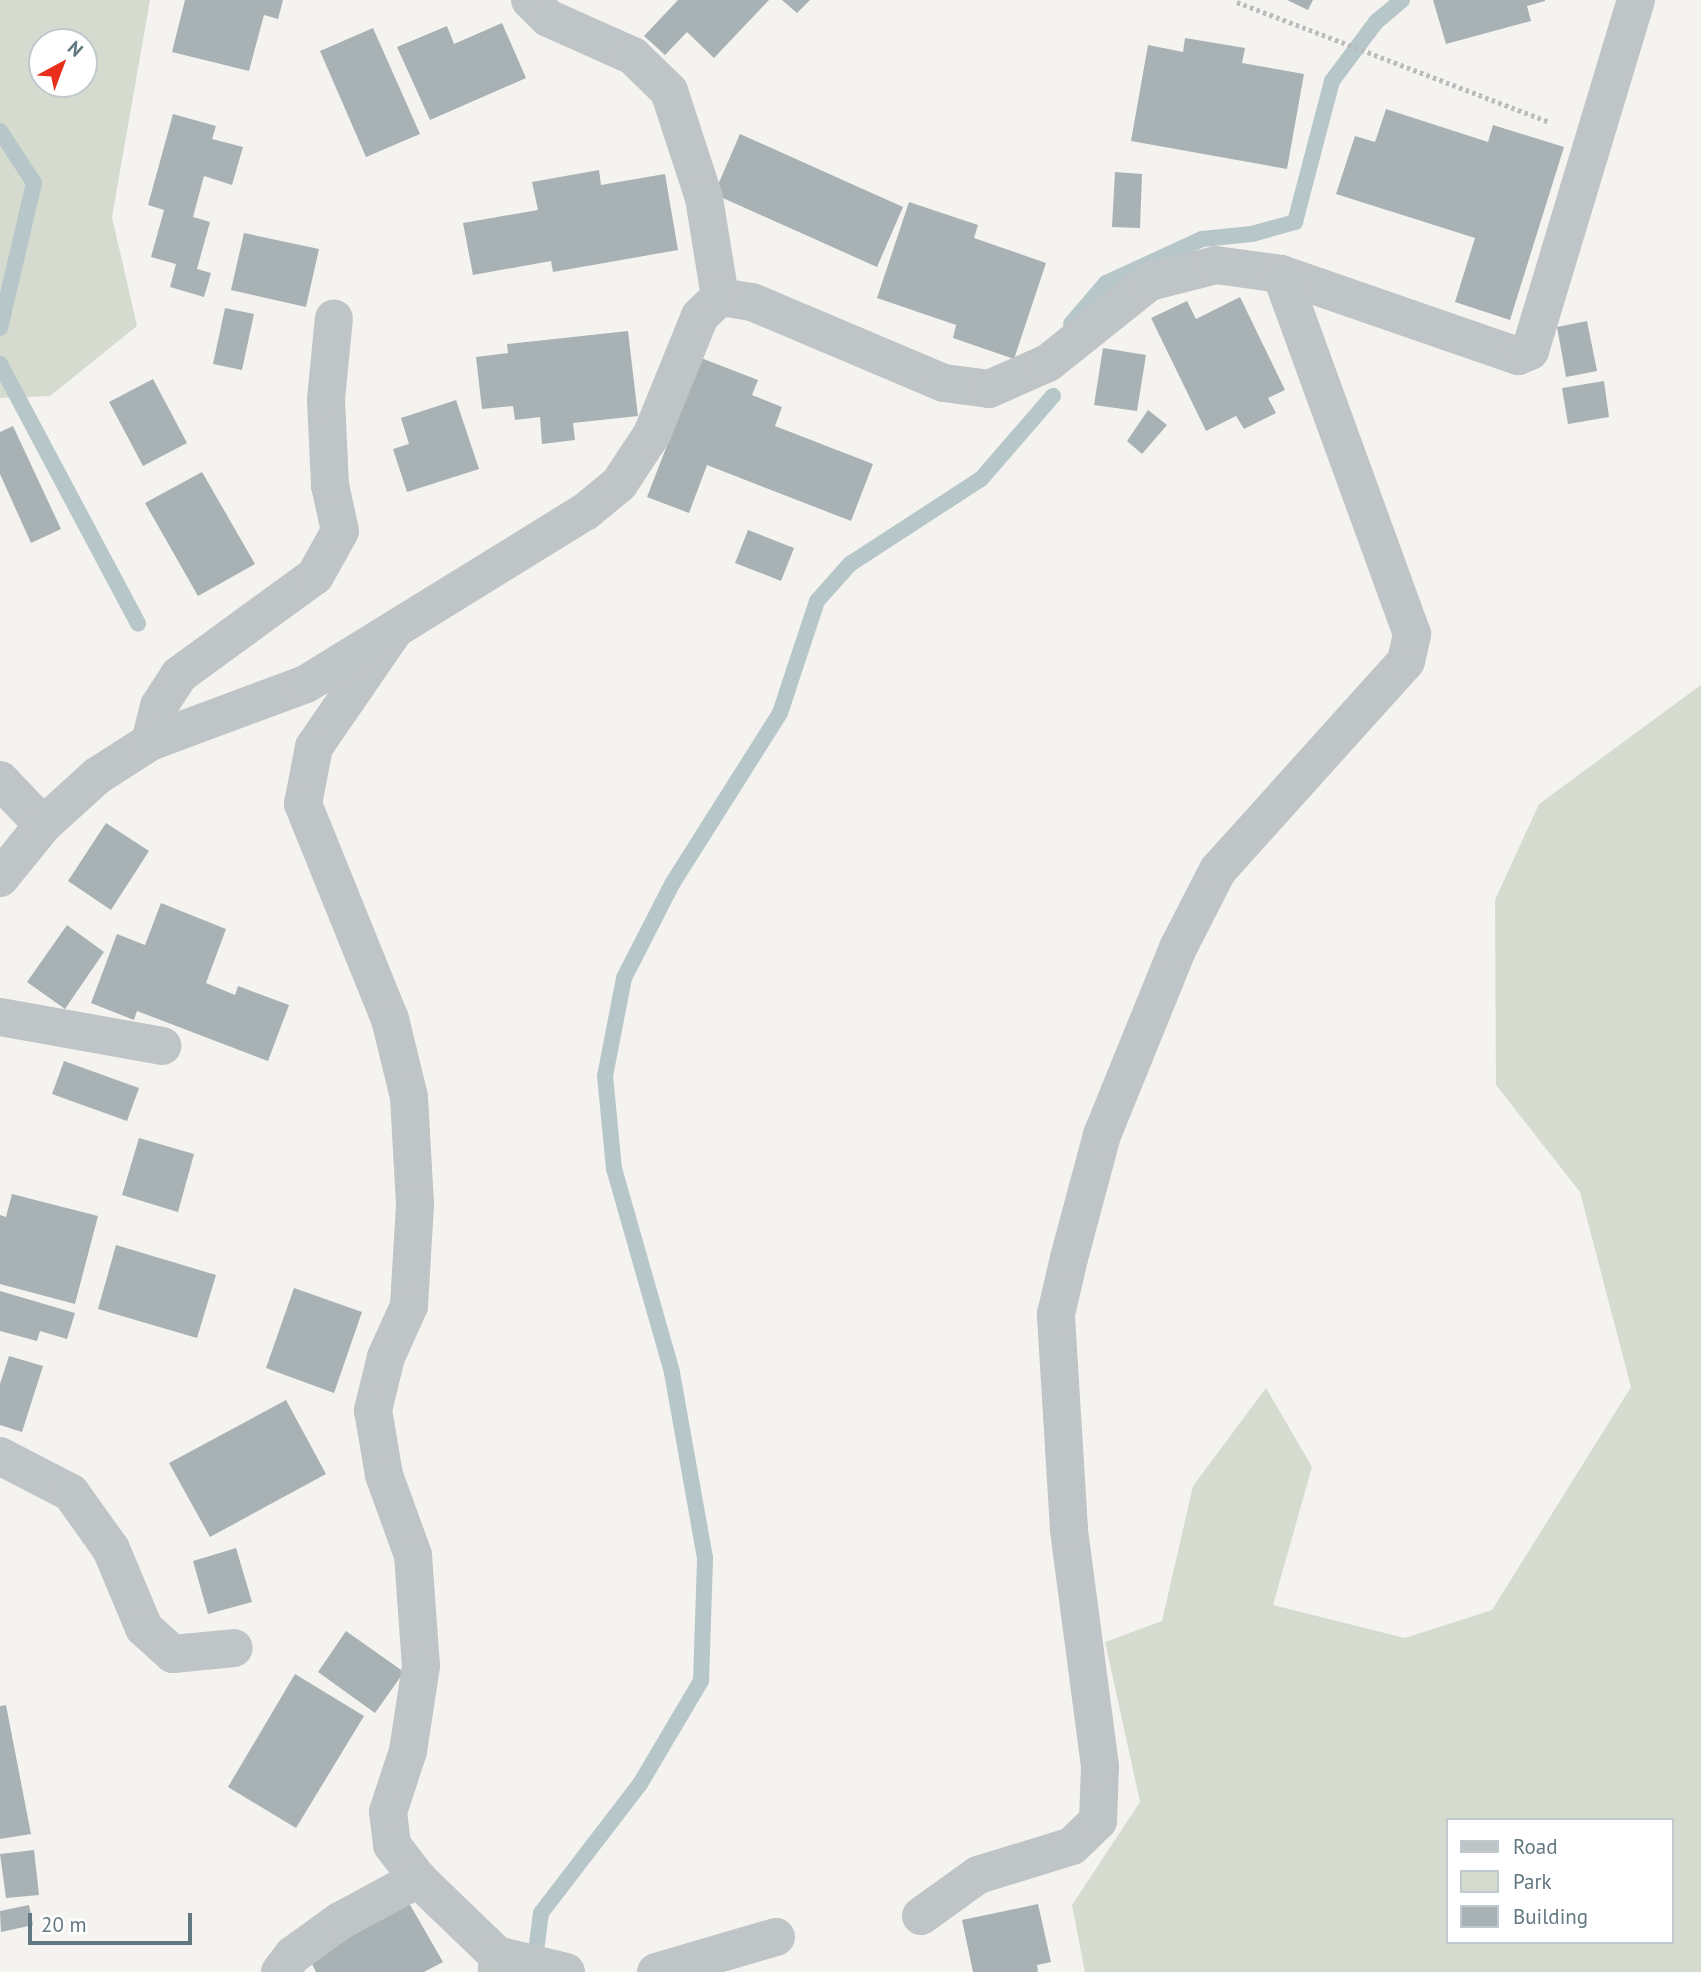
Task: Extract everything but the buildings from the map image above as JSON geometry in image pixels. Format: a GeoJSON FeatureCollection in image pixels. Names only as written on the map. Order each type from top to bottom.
{"type":"FeatureCollection","features":[{"type":"Feature","properties":{"kind":"street"},"geometry":{"type":"LineString","coordinates":[[530,0],[548,18],[633,56],[669,91],[704,198],[720,297]]}},
{"type":"Feature","properties":{"kind":"street"},"geometry":{"type":"LineString","coordinates":[[720,297],[752,302],[944,383],[989,389],[1048,363],[1149,282],[1216,265],[1281,274],[1518,356],[1530,351],[1636,0]]}},
{"type":"Feature","properties":{"kind":"street"},"geometry":{"type":"LineString","coordinates":[[921,1916],[978,1875],[1072,1846],[1098,1821],[1100,1766],[1069,1529],[1056,1314],[1069,1258],[1102,1135],[1178,948],[1217,870],[1406,661],[1412,634],[1281,274]]}},
{"type":"Feature","properties":{"kind":"street"},"geometry":{"type":"LineString","coordinates":[[0,878],[43,825],[97,776],[150,743],[306,684],[397,624],[585,512],[619,484],[652,435],[700,316],[720,297]]}},
{"type":"Feature","properties":{"kind":"street"},"geometry":{"type":"LineString","coordinates":[[150,743],[159,706],[179,675],[315,576],[340,531],[330,485],[326,399],[334,318]]}},
{"type":"Feature","properties":{"kind":"street"},"geometry":{"type":"LineString","coordinates":[[397,624],[383,653],[314,747],[303,804],[390,1019],[409,1097],[415,1205],[409,1306],[386,1357],[373,1410],[384,1475],[413,1555],[421,1666],[408,1751],[388,1812],[392,1845],[418,1879],[497,1964],[566,1972]]}},
{"type":"Feature","properties":{"kind":"street"},"geometry":{"type":"LineString","coordinates":[[0,780],[43,825]]}},
{"type":"Feature","properties":{"kind":"street"},"geometry":{"type":"LineString","coordinates":[[0,1017],[162,1046]]}},
{"type":"Feature","properties":{"kind":"street"},"geometry":{"type":"LineString","coordinates":[[0,1456],[71,1493],[111,1549],[144,1628],[173,1654],[234,1648]]}},
{"type":"Feature","properties":{"kind":"street"},"geometry":{"type":"LineString","coordinates":[[280,1972],[293,1955],[340,1921],[418,1879]]}},
{"type":"Feature","properties":{"kind":"street"},"geometry":{"type":"LineString","coordinates":[[656,1972],[776,1937]]}},
{"type":"Feature","properties":{"kind":"path"},"geometry":{"type":"LineString","coordinates":[[1237,2],[1595,139]]}},
{"type":"Feature","properties":{"kind":"green space"},"geometry":{"type":"Polygon","coordinates":[[[0,0],[150,0],[112,217],[137,326],[50,396],[0,398],[0,0]]]}},
{"type":"Feature","properties":{"kind":"green space"},"geometry":{"type":"Polygon","coordinates":[[[1701,685],[1701,1972],[1085,1972],[1072,1905],[1140,1802],[1105,1642],[1162,1621],[1193,1486],[1266,1388],[1312,1467],[1273,1605],[1405,1638],[1492,1610],[1631,1387],[1580,1192],[1496,1085],[1495,900],[1539,804],[1701,685]]]}},
{"type":"Feature","properties":{"kind":"waterway"},"geometry":{"type":"LineString","coordinates":[[1071,324],[1106,283],[1202,239],[1252,234],[1295,222],[1332,81],[1376,22],[1402,0]]}},
{"type":"Feature","properties":{"kind":"waterway"},"geometry":{"type":"LineString","coordinates":[[0,131],[34,183],[0,328]]}},
{"type":"Feature","properties":{"kind":"waterway"},"geometry":{"type":"LineString","coordinates":[[0,364],[138,624]]}},
{"type":"Feature","properties":{"kind":"waterway"},"geometry":{"type":"LineString","coordinates":[[534,1966],[541,1913],[640,1784],[701,1681],[705,1558],[672,1372],[614,1169],[605,1076],[624,978],[672,884],[780,713],[817,601],[850,564],[981,479],[1053,396]]}}]}
